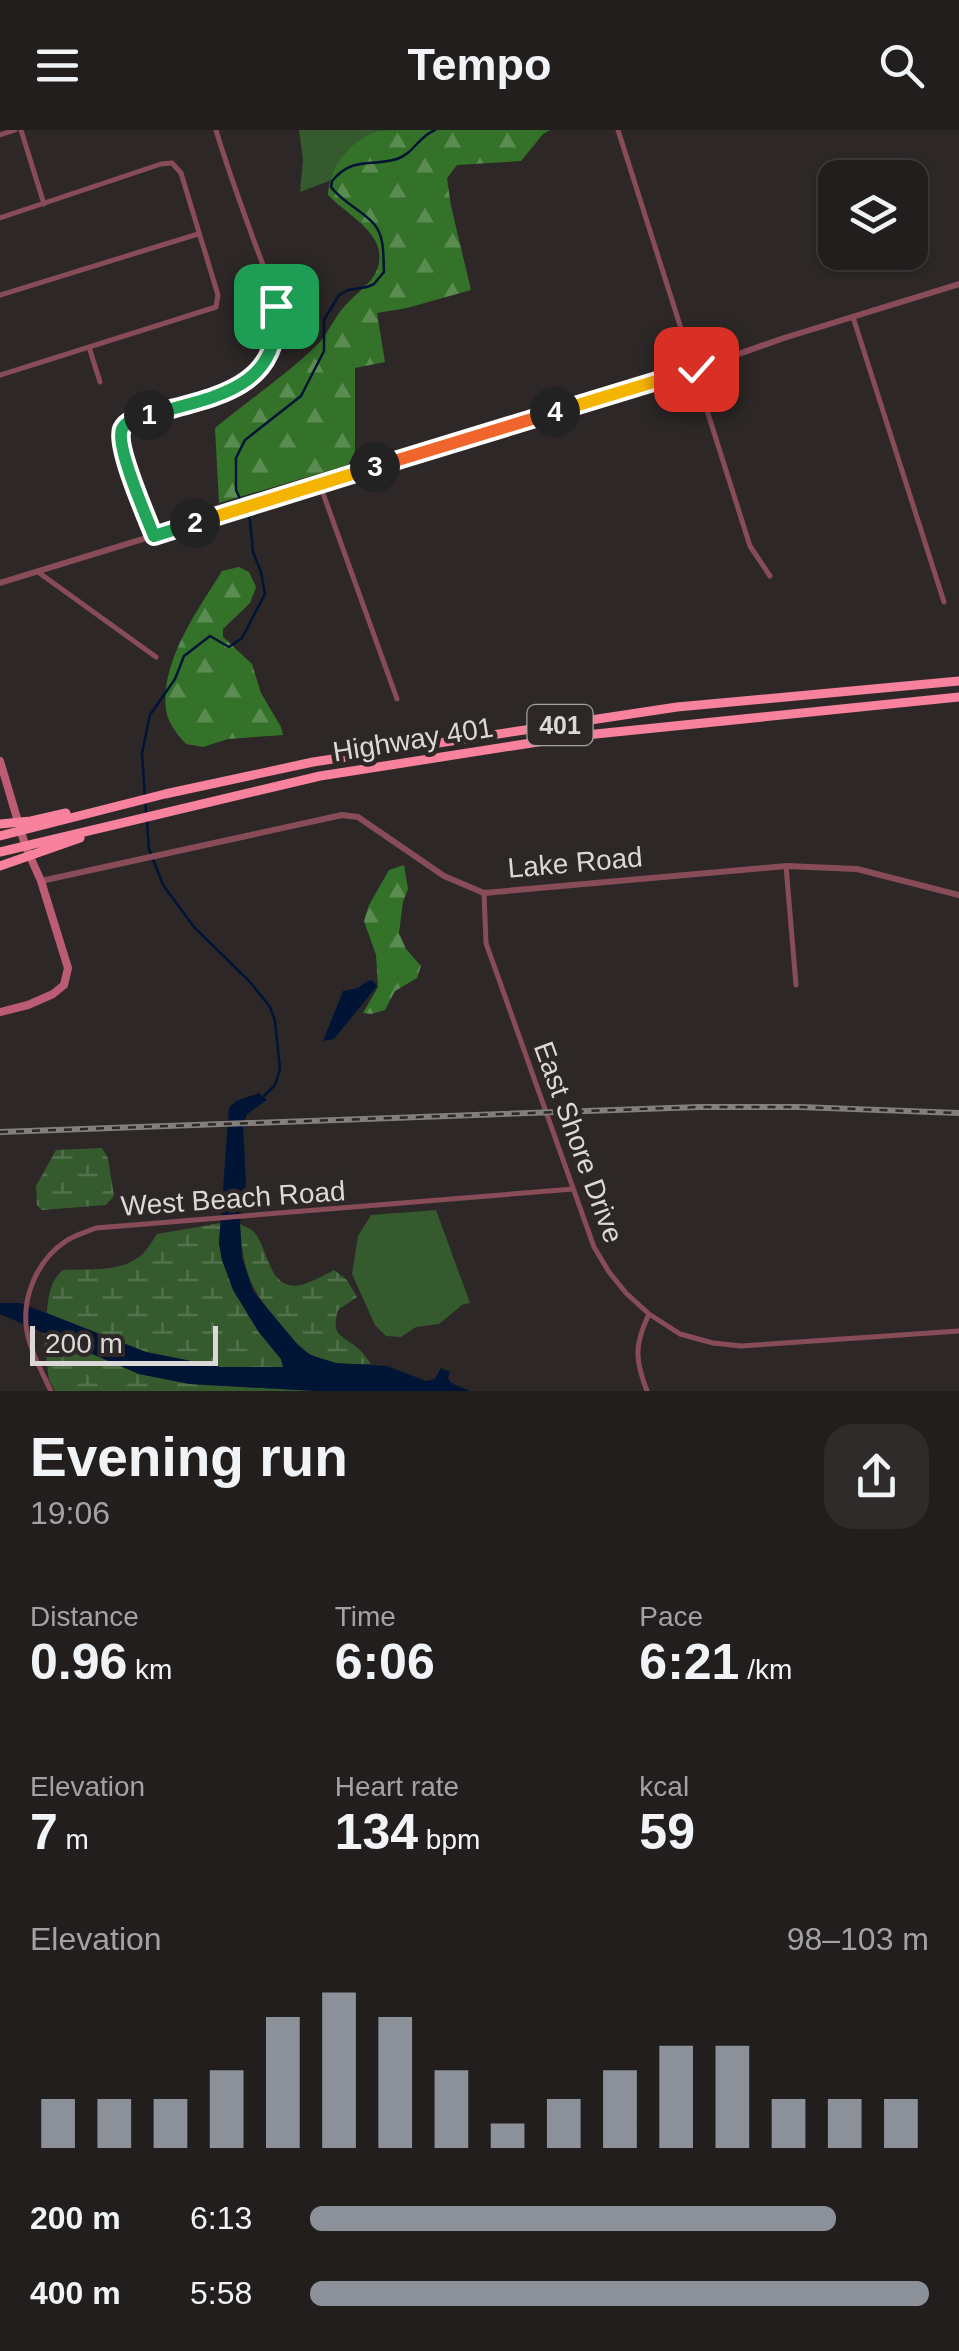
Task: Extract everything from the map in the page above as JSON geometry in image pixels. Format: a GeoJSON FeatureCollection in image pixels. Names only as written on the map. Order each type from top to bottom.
{"type":"FeatureCollection","features":[{"type":"Feature","properties":{"kind":"highway","name":"Highway 401"},"geometry":{"type":"LineString","coordinates":[[2,830],[114,802],[136,802],[313,762],[677,708],[959,682]]}},
{"type":"Feature","properties":{"kind":"highway","name":"Highway 401"},"geometry":{"type":"LineString","coordinates":[[38,847],[125,822],[320,776],[576,736],[959,697]]}},
{"type":"Feature","properties":{"kind":"highway"},"geometry":{"type":"LineString","coordinates":[[0,852],[38,847]]}},
{"type":"Feature","properties":{"kind":"highway"},"geometry":{"type":"LineString","coordinates":[[0,866],[38,847]]}},
{"type":"Feature","properties":{"kind":"main road"},"geometry":{"type":"LineString","coordinates":[[0,761],[67,960],[64,985],[53,994],[0,1012]]}},
{"type":"Feature","properties":{"kind":"street"},"geometry":{"type":"LineString","coordinates":[[0,135],[18,130],[44,204]]}},
{"type":"Feature","properties":{"kind":"street"},"geometry":{"type":"LineString","coordinates":[[154,536],[120,446],[123,427],[130,420],[231,392],[264,362],[276,334],[276,306],[266,270],[216,130]]}},
{"type":"Feature","properties":{"kind":"street"},"geometry":{"type":"LineString","coordinates":[[618,130],[750,546],[770,576]]}},
{"type":"Feature","properties":{"kind":"street"},"geometry":{"type":"LineString","coordinates":[[0,218],[172,163],[181,173],[218,295],[216,306],[0,375]]}},
{"type":"Feature","properties":{"kind":"street"},"geometry":{"type":"LineString","coordinates":[[0,295],[199,234]]}},
{"type":"Feature","properties":{"kind":"street"},"geometry":{"type":"LineString","coordinates":[[0,583],[959,284]]}},
{"type":"Feature","properties":{"kind":"street"},"geometry":{"type":"LineString","coordinates":[[853,317],[944,602]]}},
{"type":"Feature","properties":{"kind":"street"},"geometry":{"type":"LineString","coordinates":[[89,347],[100,382]]}},
{"type":"Feature","properties":{"kind":"street"},"geometry":{"type":"LineString","coordinates":[[320,484],[397,699]]}},
{"type":"Feature","properties":{"kind":"street"},"geometry":{"type":"LineString","coordinates":[[38,572],[156,656]]}},
{"type":"Feature","properties":{"kind":"street","name":"Lake Road"},"geometry":{"type":"LineString","coordinates":[[40,882],[342,814],[358,817],[444,876],[484,893],[786,866],[857,869],[959,895]]}},
{"type":"Feature","properties":{"kind":"street"},"geometry":{"type":"LineString","coordinates":[[786,866],[796,985]]}},
{"type":"Feature","properties":{"kind":"street","name":"East Shore Drive"},"geometry":{"type":"LineString","coordinates":[[484,893],[486,943],[572,1190],[594,1247],[626,1294],[680,1334],[713,1343],[741,1346],[959,1332]]}},
{"type":"Feature","properties":{"kind":"street","name":"West Beach Road"},"geometry":{"type":"LineString","coordinates":[[52,1391],[28,1334],[28,1299],[42,1265],[70,1238],[96,1228],[572,1190]]}},
{"type":"Feature","properties":{"kind":"street"},"geometry":{"type":"LineString","coordinates":[[647,1391],[636,1356],[640,1331],[649,1314]]}},
{"type":"Feature","properties":{"kind":"green space"},"geometry":{"type":"Polygon","coordinates":[[[299,130],[425,130],[338,169],[329,181],[300,192],[303,160],[299,130]]]}},
{"type":"Feature","properties":{"kind":"green space"},"geometry":{"type":"Polygon","coordinates":[[[550,130],[521,161],[457,165],[447,178],[471,290],[377,313],[385,362],[355,368],[355,452],[348,465],[219,503],[215,428],[317,345],[340,311],[374,276],[379,261],[376,243],[365,227],[328,195],[329,185],[336,167],[356,143],[376,132],[550,130]]]}},
{"type":"Feature","properties":{"kind":"green space"},"geometry":{"type":"Polygon","coordinates":[[[239,567],[249,572],[256,587],[250,603],[223,629],[223,637],[252,664],[261,693],[283,735],[228,739],[203,747],[186,744],[167,715],[169,673],[192,619],[222,571],[239,567]]]}},
{"type":"Feature","properties":{"kind":"green space"},"geometry":{"type":"Polygon","coordinates":[[[404,865],[408,889],[399,933],[406,949],[421,966],[417,978],[395,991],[385,1010],[363,1013],[378,987],[376,955],[364,921],[389,870],[404,865]]]}},
{"type":"Feature","properties":{"kind":"green space"},"geometry":{"type":"Polygon","coordinates":[[[102,1148],[108,1158],[114,1196],[106,1205],[42,1210],[37,1205],[36,1186],[56,1150],[102,1148]]]}},
{"type":"Feature","properties":{"kind":"green space"},"geometry":{"type":"Polygon","coordinates":[[[436,1210],[470,1303],[439,1324],[416,1327],[401,1337],[386,1336],[375,1325],[352,1274],[358,1236],[371,1215],[436,1210]]]}},
{"type":"Feature","properties":{"kind":"green space"},"geometry":{"type":"Polygon","coordinates":[[[221,1223],[222,1260],[258,1331],[284,1367],[221,1367],[146,1352],[47,1313],[52,1284],[63,1270],[120,1266],[139,1257],[157,1234],[221,1223]]]}},
{"type":"Feature","properties":{"kind":"green space"},"geometry":{"type":"Polygon","coordinates":[[[240,1224],[254,1232],[276,1277],[283,1283],[304,1284],[334,1270],[347,1280],[357,1297],[338,1310],[337,1331],[371,1364],[322,1360],[296,1342],[251,1282],[240,1224]]]}},
{"type":"Feature","properties":{"kind":"green space"},"geometry":{"type":"Polygon","coordinates":[[[43,1333],[139,1374],[190,1384],[317,1391],[55,1391],[49,1380],[43,1333]]]}},
{"type":"Feature","properties":{"kind":"water"},"geometry":{"type":"Polygon","coordinates":[[[372,980],[377,986],[334,1039],[323,1041],[343,991],[372,980]]]}},
{"type":"Feature","properties":{"kind":"water"},"geometry":{"type":"Polygon","coordinates":[[[259,1093],[267,1100],[247,1114],[243,1125],[246,1182],[240,1224],[242,1258],[253,1291],[310,1355],[336,1363],[387,1366],[426,1381],[435,1379],[441,1368],[450,1372],[451,1383],[470,1391],[317,1391],[190,1384],[139,1374],[0,1314],[0,1303],[20,1303],[146,1352],[221,1367],[283,1367],[233,1290],[219,1243],[229,1108],[236,1101],[259,1093]]]}},
{"type":"Feature","properties":{"kind":"waterway"},"geometry":{"type":"LineString","coordinates":[[146,813],[142,753],[150,715],[175,679],[184,656],[210,636],[229,647],[242,638],[265,594],[253,552],[250,520],[236,490],[236,458],[245,440],[301,396],[324,351],[324,320],[339,295],[374,284],[384,272],[378,229],[336,193],[332,181],[355,165],[403,157],[435,130]]}},
{"type":"Feature","properties":{"kind":"waterway"},"geometry":{"type":"LineString","coordinates":[[147,821],[149,849],[163,885],[194,927],[270,1007],[280,1069],[275,1085],[264,1096]]}},
{"type":"Feature","properties":{"kind":"railway"},"geometry":{"type":"LineString","coordinates":[[0,1132],[699,1107],[959,1113]]}},
{"type":"Feature","properties":{"kind":"route"},"geometry":{"type":"LineString","coordinates":[[276,306],[276,334],[271,350],[254,376],[231,392],[130,420],[123,427],[120,446],[154,536],[696,369]]}}]}
